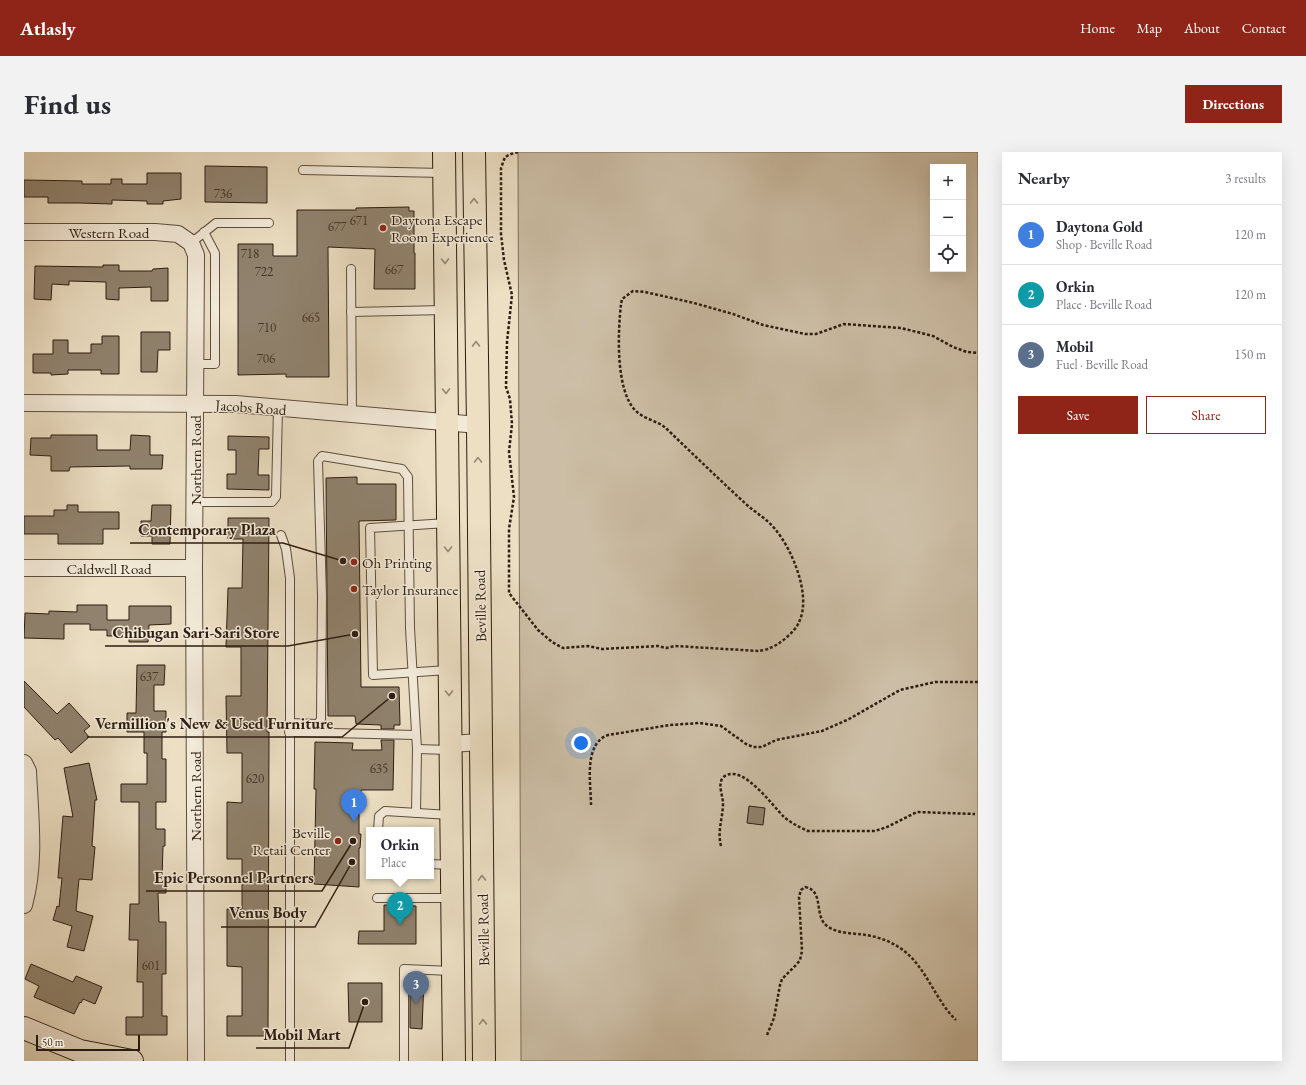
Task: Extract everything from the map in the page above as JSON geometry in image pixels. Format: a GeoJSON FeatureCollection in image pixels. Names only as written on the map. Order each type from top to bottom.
{"type":"FeatureCollection","features":[{"type":"Feature","properties":{"kind":"main road","name":"Beville Road"},"geometry":{"type":"LineString","coordinates":[[474,152],[484,1061]]}},
{"type":"Feature","properties":{"kind":"main road","name":"Beville Road"},"geometry":{"type":"LineString","coordinates":[[444,162],[451,815],[441,864],[452,898],[454,1061]]}},
{"type":"Feature","properties":{"kind":"street","name":"Western Road"},"geometry":{"type":"LineString","coordinates":[[24,232],[155,232],[178,234],[191,243]]}},
{"type":"Feature","properties":{"kind":"street","name":"Northern Road"},"geometry":{"type":"LineString","coordinates":[[191,243],[196,256],[194,568],[196,1061]]}},
{"type":"Feature","properties":{"kind":"street","name":"Jacobs Road"},"geometry":{"type":"LineString","coordinates":[[24,403],[236,404],[478,426]]}},
{"type":"Feature","properties":{"kind":"street","name":"Caldwell Road"},"geometry":{"type":"LineString","coordinates":[[24,568],[194,568]]}},
{"type":"Feature","properties":{"kind":"street"},"geometry":{"type":"LineString","coordinates":[[450,747],[481,742]]}},
{"type":"Feature","properties":{"kind":"street"},"geometry":{"type":"LineString","coordinates":[[24,763],[28,771],[31,864],[28,891],[24,905]]}},
{"type":"Feature","properties":{"kind":"street"},"geometry":{"type":"LineString","coordinates":[[24,1028],[80,1051],[132,1061]]}},
{"type":"Feature","properties":{"kind":"lane"},"geometry":{"type":"LineString","coordinates":[[302,170],[444,162]]}},
{"type":"Feature","properties":{"kind":"lane"},"geometry":{"type":"LineString","coordinates":[[191,243],[216,223],[269,223]]}},
{"type":"Feature","properties":{"kind":"lane"},"geometry":{"type":"LineString","coordinates":[[196,364],[215,364],[215,253],[204,232]]}},
{"type":"Feature","properties":{"kind":"lane"},"geometry":{"type":"LineString","coordinates":[[351,269],[352,414]]}},
{"type":"Feature","properties":{"kind":"lane"},"geometry":{"type":"LineString","coordinates":[[351,312],[445,310]]}},
{"type":"Feature","properties":{"kind":"lane"},"geometry":{"type":"LineString","coordinates":[[195,502],[272,502],[276,497],[278,408]]}},
{"type":"Feature","properties":{"kind":"lane"},"geometry":{"type":"LineString","coordinates":[[289,722],[318,724],[320,719],[322,596],[318,461],[322,456],[402,469],[408,477],[408,525],[417,749],[416,813]]}},
{"type":"Feature","properties":{"kind":"lane"},"geometry":{"type":"LineString","coordinates":[[448,523],[370,528],[373,675],[449,670]]}},
{"type":"Feature","properties":{"kind":"lane"},"geometry":{"type":"LineString","coordinates":[[281,535],[286,549],[290,578],[290,1061]]}},
{"type":"Feature","properties":{"kind":"lane"},"geometry":{"type":"LineString","coordinates":[[289,732],[416,735]]}},
{"type":"Feature","properties":{"kind":"lane"},"geometry":{"type":"LineString","coordinates":[[417,749],[450,747]]}},
{"type":"Feature","properties":{"kind":"lane"},"geometry":{"type":"LineString","coordinates":[[378,827],[378,816],[385,811],[451,815]]}},
{"type":"Feature","properties":{"kind":"lane"},"geometry":{"type":"LineString","coordinates":[[377,898],[452,898]]}},
{"type":"Feature","properties":{"kind":"lane"},"geometry":{"type":"LineString","coordinates":[[404,1061],[404,969],[453,971]]}},
{"type":"Feature","properties":{"kind":"path"},"geometry":{"type":"LineString","coordinates":[[518,152],[506,157],[501,168],[501,234],[504,260],[512,295],[507,342],[506,387],[510,399],[512,424],[509,452],[514,497],[509,528],[510,593],[538,630],[552,642],[563,648],[588,646],[602,649],[658,646],[666,648],[675,646],[759,651],[771,648],[793,631],[800,622],[803,609],[803,598],[798,571],[780,535],[662,425],[640,414],[635,410],[629,401],[621,376],[619,362],[620,304],[622,299],[633,291],[659,294],[733,314],[763,325],[805,334],[816,334],[844,324],[901,328],[933,336],[966,352],[978,353]]}},
{"type":"Feature","properties":{"kind":"path"},"geometry":{"type":"LineString","coordinates":[[591,805],[591,755],[601,737],[670,725],[700,723],[721,726],[746,744],[762,747],[776,740],[822,731],[849,719],[900,690],[935,682],[978,682]]}},
{"type":"Feature","properties":{"kind":"path"},"geometry":{"type":"LineString","coordinates":[[720,846],[719,831],[723,803],[720,782],[723,777],[728,774],[737,774],[746,778],[785,818],[798,827],[808,831],[875,831],[887,827],[917,812],[975,814]]}},
{"type":"Feature","properties":{"kind":"path"},"geometry":{"type":"LineString","coordinates":[[767,1035],[774,1018],[782,979],[800,960],[802,952],[799,897],[801,890],[804,887],[809,888],[817,895],[821,920],[833,930],[882,939],[892,943],[908,954],[916,963],[946,1011],[956,1020]]}},
{"type":"Feature","properties":{"kind":"shaded area"},"geometry":{"type":"Polygon","coordinates":[[[518,152],[978,152],[978,1061],[521,1061],[518,152]]]}},
{"type":"Feature","properties":{"kind":"building"},"geometry":{"type":"Polygon","coordinates":[[[205,166],[267,167],[267,203],[205,202],[205,166]]]}},
{"type":"Feature","properties":{"kind":"building"},"geometry":{"type":"Polygon","coordinates":[[[147,173],[181,173],[181,199],[163,201],[163,204],[147,204],[147,201],[112,200],[112,204],[48,203],[48,197],[24,197],[24,180],[82,181],[82,184],[111,184],[111,179],[122,179],[122,184],[147,184],[147,173]]]}},
{"type":"Feature","properties":{"kind":"building"},"geometry":{"type":"Polygon","coordinates":[[[409,207],[409,211],[414,211],[415,289],[374,289],[375,249],[328,247],[329,377],[286,377],[286,374],[238,375],[238,244],[273,244],[273,256],[297,256],[297,210],[356,210],[356,208],[409,207]]]}},
{"type":"Feature","properties":{"kind":"building"},"geometry":{"type":"Polygon","coordinates":[[[103,265],[119,265],[119,271],[152,271],[153,269],[168,268],[168,301],[151,301],[151,287],[119,288],[119,300],[106,299],[106,282],[69,281],[69,285],[52,284],[51,300],[34,299],[35,266],[103,267],[103,265]]]}},
{"type":"Feature","properties":{"kind":"building"},"geometry":{"type":"Polygon","coordinates":[[[141,332],[170,332],[170,350],[158,350],[157,372],[141,372],[141,332]]]}},
{"type":"Feature","properties":{"kind":"building"},"geometry":{"type":"Polygon","coordinates":[[[102,336],[119,336],[119,374],[101,374],[101,370],[68,370],[68,374],[51,375],[51,373],[33,373],[33,354],[53,354],[53,340],[68,340],[68,353],[91,353],[91,344],[102,344],[102,336]]]}},
{"type":"Feature","properties":{"kind":"building"},"geometry":{"type":"Polygon","coordinates":[[[51,435],[97,435],[97,450],[130,450],[131,435],[150,436],[150,455],[163,455],[162,469],[130,469],[130,466],[70,467],[69,471],[51,471],[51,456],[30,455],[31,438],[51,438],[51,435]]]}},
{"type":"Feature","properties":{"kind":"building"},"geometry":{"type":"Polygon","coordinates":[[[228,436],[269,437],[269,449],[259,449],[258,475],[269,475],[269,490],[227,489],[227,474],[236,474],[236,450],[228,450],[228,436]]]}},
{"type":"Feature","properties":{"kind":"building"},"geometry":{"type":"Polygon","coordinates":[[[357,477],[357,484],[396,484],[396,520],[359,521],[361,687],[399,687],[400,725],[394,725],[394,729],[381,729],[381,725],[356,724],[355,716],[328,716],[326,478],[357,477]]]}},
{"type":"Feature","properties":{"kind":"building"},"geometry":{"type":"Polygon","coordinates":[[[67,505],[78,505],[78,512],[119,512],[119,529],[103,529],[103,544],[58,544],[58,534],[24,534],[24,516],[54,516],[54,510],[67,510],[67,505]]]}},
{"type":"Feature","properties":{"kind":"building"},"geometry":{"type":"Polygon","coordinates":[[[152,505],[171,505],[170,544],[152,544],[152,536],[141,536],[141,521],[151,521],[152,505]]]}},
{"type":"Feature","properties":{"kind":"building"},"geometry":{"type":"Polygon","coordinates":[[[228,518],[269,518],[267,732],[269,732],[268,1036],[227,1036],[227,1016],[242,1016],[242,967],[227,966],[227,909],[242,909],[242,859],[227,859],[227,802],[242,803],[242,753],[227,753],[226,696],[241,696],[241,647],[226,647],[228,588],[242,588],[243,539],[228,539],[228,518]]]}},
{"type":"Feature","properties":{"kind":"building"},"geometry":{"type":"Polygon","coordinates":[[[77,605],[107,605],[107,620],[129,620],[129,606],[171,606],[171,624],[149,625],[148,642],[129,642],[129,636],[107,636],[107,630],[90,630],[90,624],[64,624],[64,639],[24,638],[25,613],[49,614],[49,611],[77,612],[77,605]]]}},
{"type":"Feature","properties":{"kind":"building"},"geometry":{"type":"Polygon","coordinates":[[[137,665],[165,665],[164,685],[154,685],[154,711],[166,711],[166,732],[162,732],[162,759],[166,759],[166,802],[156,802],[156,829],[165,829],[162,879],[166,879],[166,893],[158,893],[159,922],[166,922],[166,974],[162,974],[162,1016],[167,1016],[167,1035],[126,1035],[126,1017],[143,1017],[143,982],[137,982],[138,940],[129,940],[130,904],[139,904],[139,802],[121,802],[121,784],[147,784],[147,753],[144,753],[144,732],[127,732],[127,713],[136,713],[137,665]]]}},
{"type":"Feature","properties":{"kind":"building"},"geometry":{"type":"Polygon","coordinates":[[[24,681],[57,714],[69,703],[90,726],[84,731],[89,737],[71,753],[58,738],[55,740],[24,707],[24,681]]]}},
{"type":"Feature","properties":{"kind":"building"},"geometry":{"type":"Polygon","coordinates":[[[381,740],[394,740],[393,790],[361,790],[359,808],[359,834],[361,834],[359,848],[359,887],[314,884],[316,789],[314,789],[315,742],[353,743],[352,750],[382,750],[381,740]]]}},
{"type":"Feature","properties":{"kind":"building"},"geometry":{"type":"Polygon","coordinates":[[[89,763],[97,800],[95,800],[92,846],[95,847],[92,880],[79,879],[76,911],[93,916],[84,951],[67,947],[72,926],[53,920],[57,906],[59,907],[62,878],[58,878],[63,816],[73,817],[64,768],[89,763]]]}},
{"type":"Feature","properties":{"kind":"building"},"geometry":{"type":"Polygon","coordinates":[[[749,806],[765,808],[763,825],[747,823],[749,806]]]}},
{"type":"Feature","properties":{"kind":"building"},"geometry":{"type":"Polygon","coordinates":[[[384,905],[416,906],[416,944],[358,944],[359,931],[384,931],[384,905]]]}},
{"type":"Feature","properties":{"kind":"building"},"geometry":{"type":"Polygon","coordinates":[[[31,964],[73,982],[76,976],[102,987],[95,1004],[83,999],[74,1014],[34,997],[39,986],[25,979],[31,964]]]}},
{"type":"Feature","properties":{"kind":"building"},"geometry":{"type":"Polygon","coordinates":[[[410,980],[424,980],[422,1029],[410,1028],[410,980]]]}},
{"type":"Feature","properties":{"kind":"building"},"geometry":{"type":"Polygon","coordinates":[[[348,983],[382,983],[382,1022],[349,1022],[348,983]]]}},
{"type":"Feature","properties":{"kind":"place","name":"Daytona Escape Room Experience"},"geometry":{"type":"Point","coordinates":[383,228]}},
{"type":"Feature","properties":{"kind":"place","name":"Contemporary Plaza"},"geometry":{"type":"Point","coordinates":[343,561]}},
{"type":"Feature","properties":{"kind":"place","name":"Oh Printing"},"geometry":{"type":"Point","coordinates":[354,562]}},
{"type":"Feature","properties":{"kind":"place","name":"Taylor Insurance"},"geometry":{"type":"Point","coordinates":[354,589]}},
{"type":"Feature","properties":{"kind":"place","name":"Chibugan Sari-Sari Store"},"geometry":{"type":"Point","coordinates":[355,634]}},
{"type":"Feature","properties":{"kind":"place","name":"Vermillion's New & Used Furniture"},"geometry":{"type":"Point","coordinates":[392,696]}},
{"type":"Feature","properties":{"kind":"place","name":"Daytona Gold"},"geometry":{"type":"Point","coordinates":[354,822]}},
{"type":"Feature","properties":{"kind":"place","name":"Beville Retail Center"},"geometry":{"type":"Point","coordinates":[338,841]}},
{"type":"Feature","properties":{"kind":"place","name":"Epic Personnel Partners"},"geometry":{"type":"Point","coordinates":[353,841]}},
{"type":"Feature","properties":{"kind":"place","name":"Venus Body"},"geometry":{"type":"Point","coordinates":[352,862]}},
{"type":"Feature","properties":{"kind":"place","name":"Orkin"},"geometry":{"type":"Point","coordinates":[400,925]}},
{"type":"Feature","properties":{"kind":"place","name":"Mobil Mart"},"geometry":{"type":"Point","coordinates":[365,1002]}},
{"type":"Feature","properties":{"kind":"place","name":"Mobil"},"geometry":{"type":"Point","coordinates":[416,1004]}}]}
